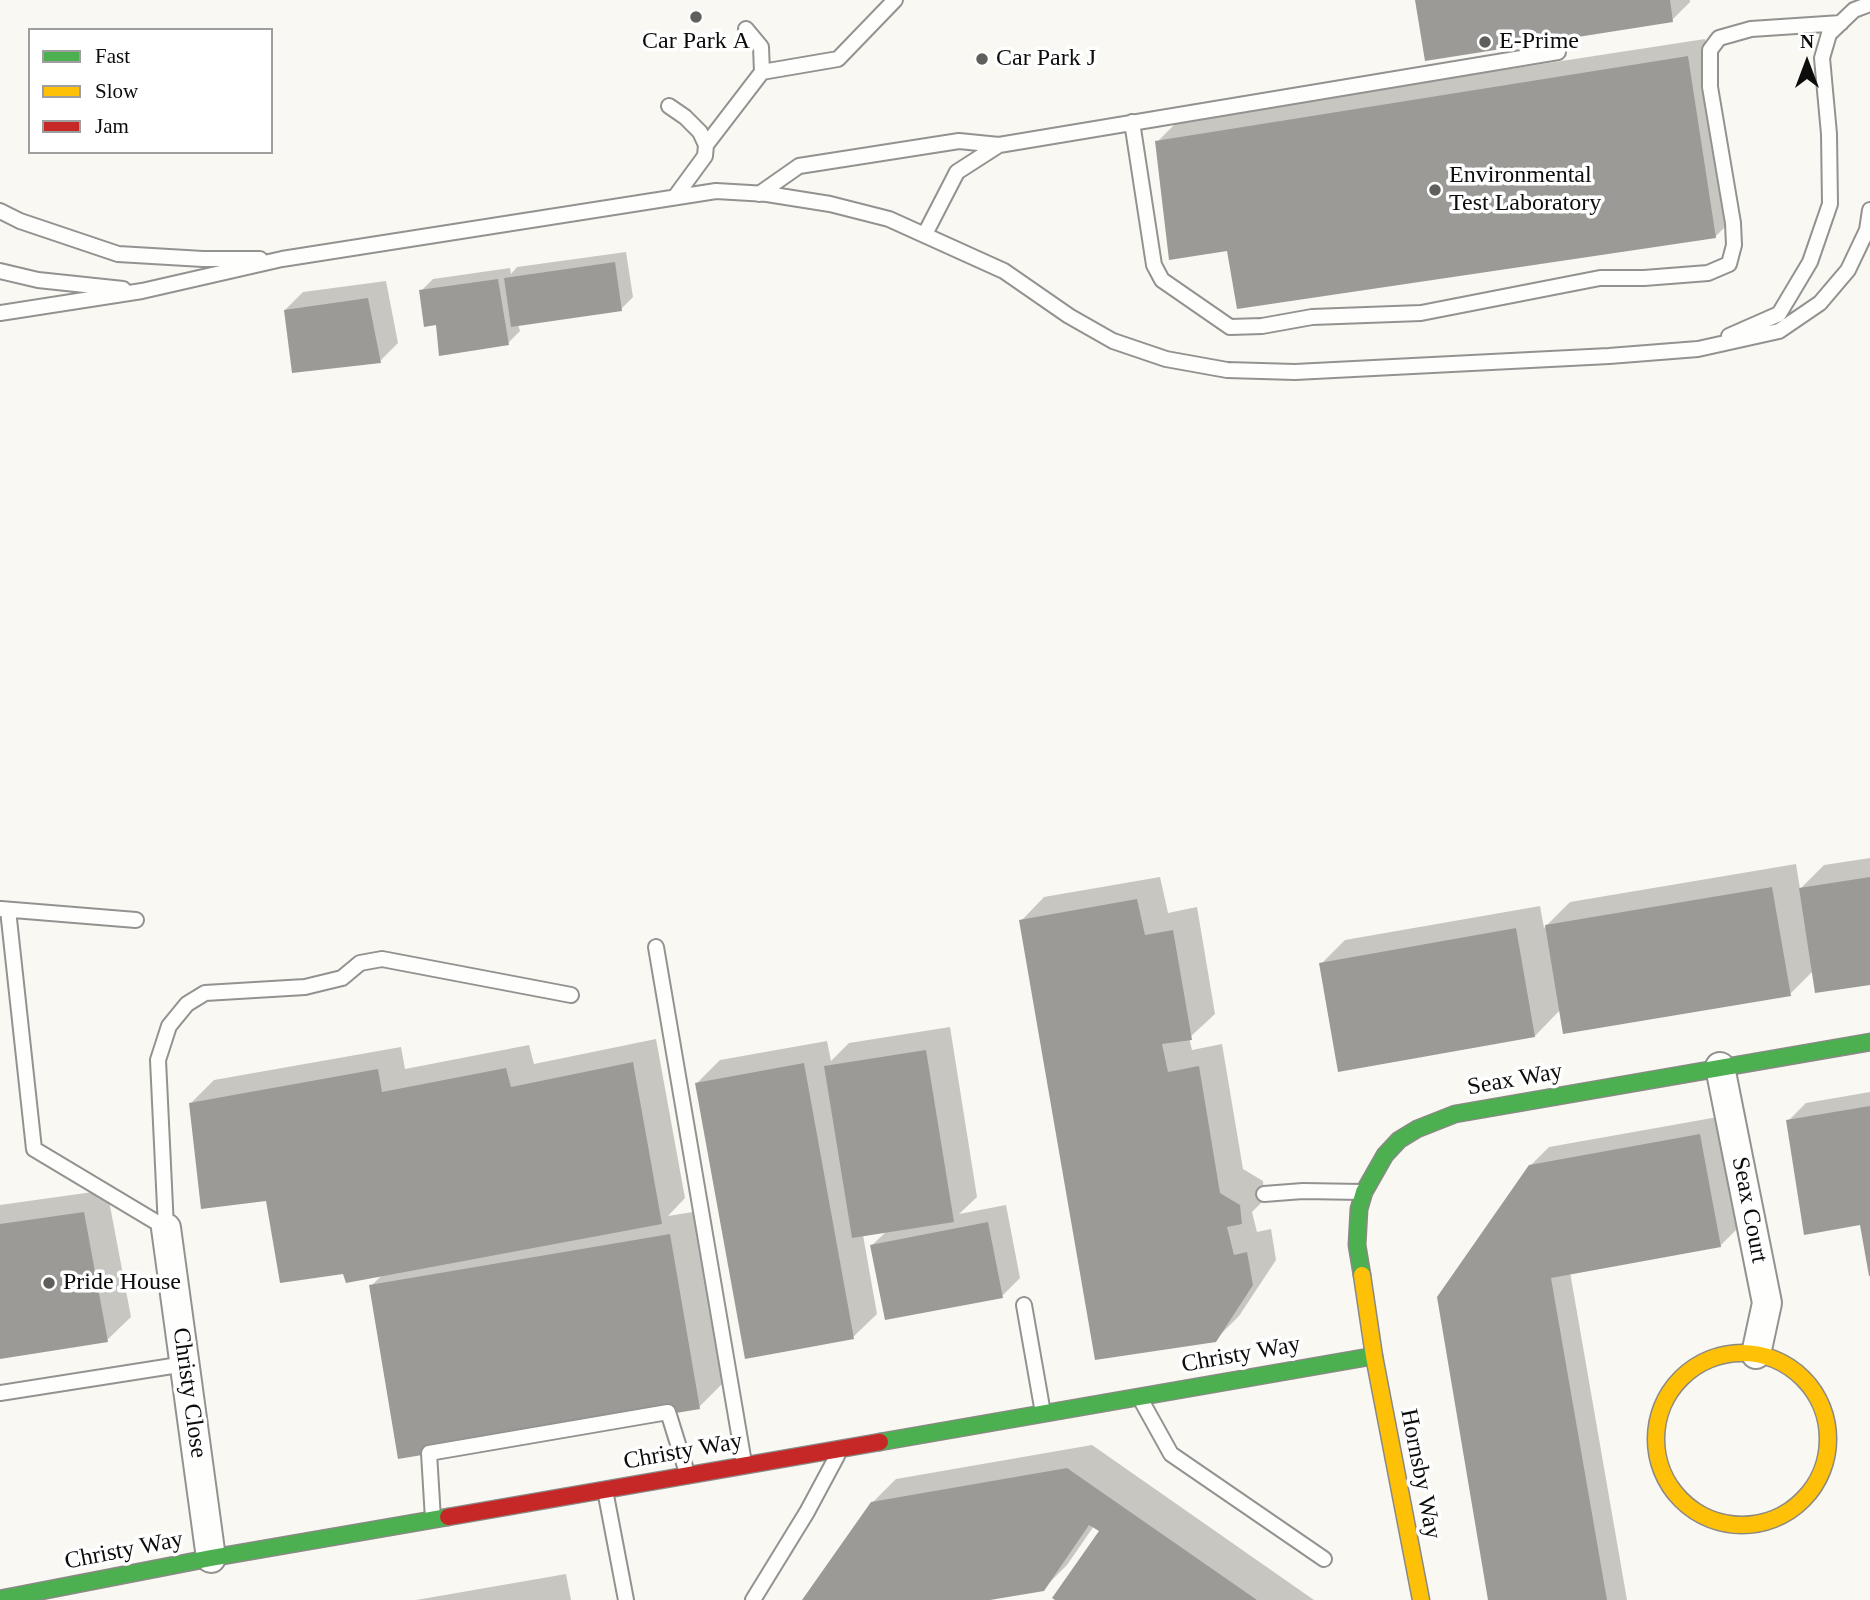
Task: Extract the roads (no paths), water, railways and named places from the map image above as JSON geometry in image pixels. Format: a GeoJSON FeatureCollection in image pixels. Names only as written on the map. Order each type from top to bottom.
{"type":"FeatureCollection","features":[{"type":"Feature","properties":{"kind":"street","name":"Seax Way"},"geometry":{"type":"LineString","coordinates":[[1374,1356],[1357,1245],[1359,1209],[1364,1192],[1385,1155],[1399,1140],[1435,1120],[1468,1112],[1870,1042]]}},
{"type":"Feature","properties":{"kind":"street","name":"Seax Court"},"geometry":{"type":"LineString","coordinates":[[1720,1067],[1767,1303],[1756,1354]]}},
{"type":"Feature","properties":{"kind":"street","name":"Christy Close"},"geometry":{"type":"LineString","coordinates":[[166,1228],[211,1558]]}},
{"type":"Feature","properties":{"kind":"street"},"geometry":{"type":"LineString","coordinates":[[1756,1354],[1784,1364],[1800,1375],[1819,1399],[1828,1427],[1826,1459],[1815,1486],[1797,1506],[1770,1521],[1758,1524],[1746,1526],[1716,1522],[1702,1516],[1678,1498],[1667,1482],[1656,1454],[1658,1417],[1671,1389],[1692,1368],[1712,1358],[1756,1354]]}},
{"type":"Feature","properties":{"kind":"street","name":"Christy Way"},"geometry":{"type":"LineString","coordinates":[[0,1599],[211,1558],[1374,1356]]}},
{"type":"Feature","properties":{"kind":"street","name":"Hornsby Way"},"geometry":{"type":"LineString","coordinates":[[1374,1356],[1421,1600]]}},
{"type":"Feature","properties":{"kind":"lane"},"geometry":{"type":"LineString","coordinates":[[762,72],[838,59],[895,0]]}},
{"type":"Feature","properties":{"kind":"lane"},"geometry":{"type":"LineString","coordinates":[[1699,349],[1779,314],[1810,262],[1830,204],[1829,134],[1822,58],[1829,34],[1841,23],[1853,5],[1870,4]]}},
{"type":"Feature","properties":{"kind":"lane"},"geometry":{"type":"LineString","coordinates":[[1132,122],[1154,265],[1163,280],[1230,327],[1262,326],[1311,317],[1421,313],[1601,278],[1644,278],[1708,272],[1729,264],[1734,245],[1733,223],[1710,88],[1710,50],[1719,38],[1751,29],[1841,23]]}},
{"type":"Feature","properties":{"kind":"lane"},"geometry":{"type":"LineString","coordinates":[[706,145],[762,72],[761,47],[746,29]]}},
{"type":"Feature","properties":{"kind":"lane"},"geometry":{"type":"LineString","coordinates":[[759,194],[799,166],[959,141],[999,145],[1558,51]]}},
{"type":"Feature","properties":{"kind":"lane"},"geometry":{"type":"LineString","coordinates":[[669,106],[700,132],[706,145],[705,156],[675,197]]}},
{"type":"Feature","properties":{"kind":"lane"},"geometry":{"type":"LineString","coordinates":[[925,234],[957,172],[999,145]]}},
{"type":"Feature","properties":{"kind":"lane"},"geometry":{"type":"LineString","coordinates":[[0,313],[142,291],[282,259],[716,191],[830,204],[889,219],[1004,271],[1069,316],[1113,341],[1166,359],[1227,370],[1295,372],[1389,368],[1699,349],[1779,331],[1820,303],[1864,251],[1870,210]]}},
{"type":"Feature","properties":{"kind":"lane"},"geometry":{"type":"LineString","coordinates":[[0,211],[20,221],[118,254],[204,259],[282,259]]}},
{"type":"Feature","properties":{"kind":"lane"},"geometry":{"type":"LineString","coordinates":[[0,271],[38,280],[142,291]]}},
{"type":"Feature","properties":{"kind":"lane"},"geometry":{"type":"LineString","coordinates":[[136,919],[4,910],[34,1149],[166,1228]]}},
{"type":"Feature","properties":{"kind":"lane"},"geometry":{"type":"LineString","coordinates":[[656,947],[744,1465]]}},
{"type":"Feature","properties":{"kind":"lane"},"geometry":{"type":"LineString","coordinates":[[166,1228],[158,1060],[169,1026],[187,1004],[205,993],[305,987],[342,978],[360,962],[382,959],[571,995]]}},
{"type":"Feature","properties":{"kind":"lane"},"geometry":{"type":"LineString","coordinates":[[1264,1194],[1303,1191],[1364,1192]]}},
{"type":"Feature","properties":{"kind":"lane"},"geometry":{"type":"LineString","coordinates":[[1024,1305],[1043,1413]]}},
{"type":"Feature","properties":{"kind":"lane"},"geometry":{"type":"LineString","coordinates":[[0,1393],[185,1364]]}},
{"type":"Feature","properties":{"kind":"lane"},"geometry":{"type":"LineString","coordinates":[[1138,1396],[1171,1454],[1324,1559]]}},
{"type":"Feature","properties":{"kind":"lane"},"geometry":{"type":"LineString","coordinates":[[433,1519],[429,1453],[668,1412],[687,1475]]}},
{"type":"Feature","properties":{"kind":"lane"},"geometry":{"type":"LineString","coordinates":[[753,1600],[807,1512],[841,1448]]}},
{"type":"Feature","properties":{"kind":"lane"},"geometry":{"type":"LineString","coordinates":[[605,1489],[626,1600]]}},
{"type":"Feature","properties":{"kind":"place","name":"Car Park A"},"geometry":{"type":"Point","coordinates":[696,17]}},
{"type":"Feature","properties":{"kind":"place","name":"E-Prime"},"geometry":{"type":"Point","coordinates":[1485,42]}},
{"type":"Feature","properties":{"kind":"place","name":"Car Park J"},"geometry":{"type":"Point","coordinates":[982,59]}},
{"type":"Feature","properties":{"kind":"place","name":"Environmental Test Laboratory"},"geometry":{"type":"Point","coordinates":[1435,190]}},
{"type":"Feature","properties":{"kind":"place","name":"Pride House"},"geometry":{"type":"Point","coordinates":[49,1283]}}]}
